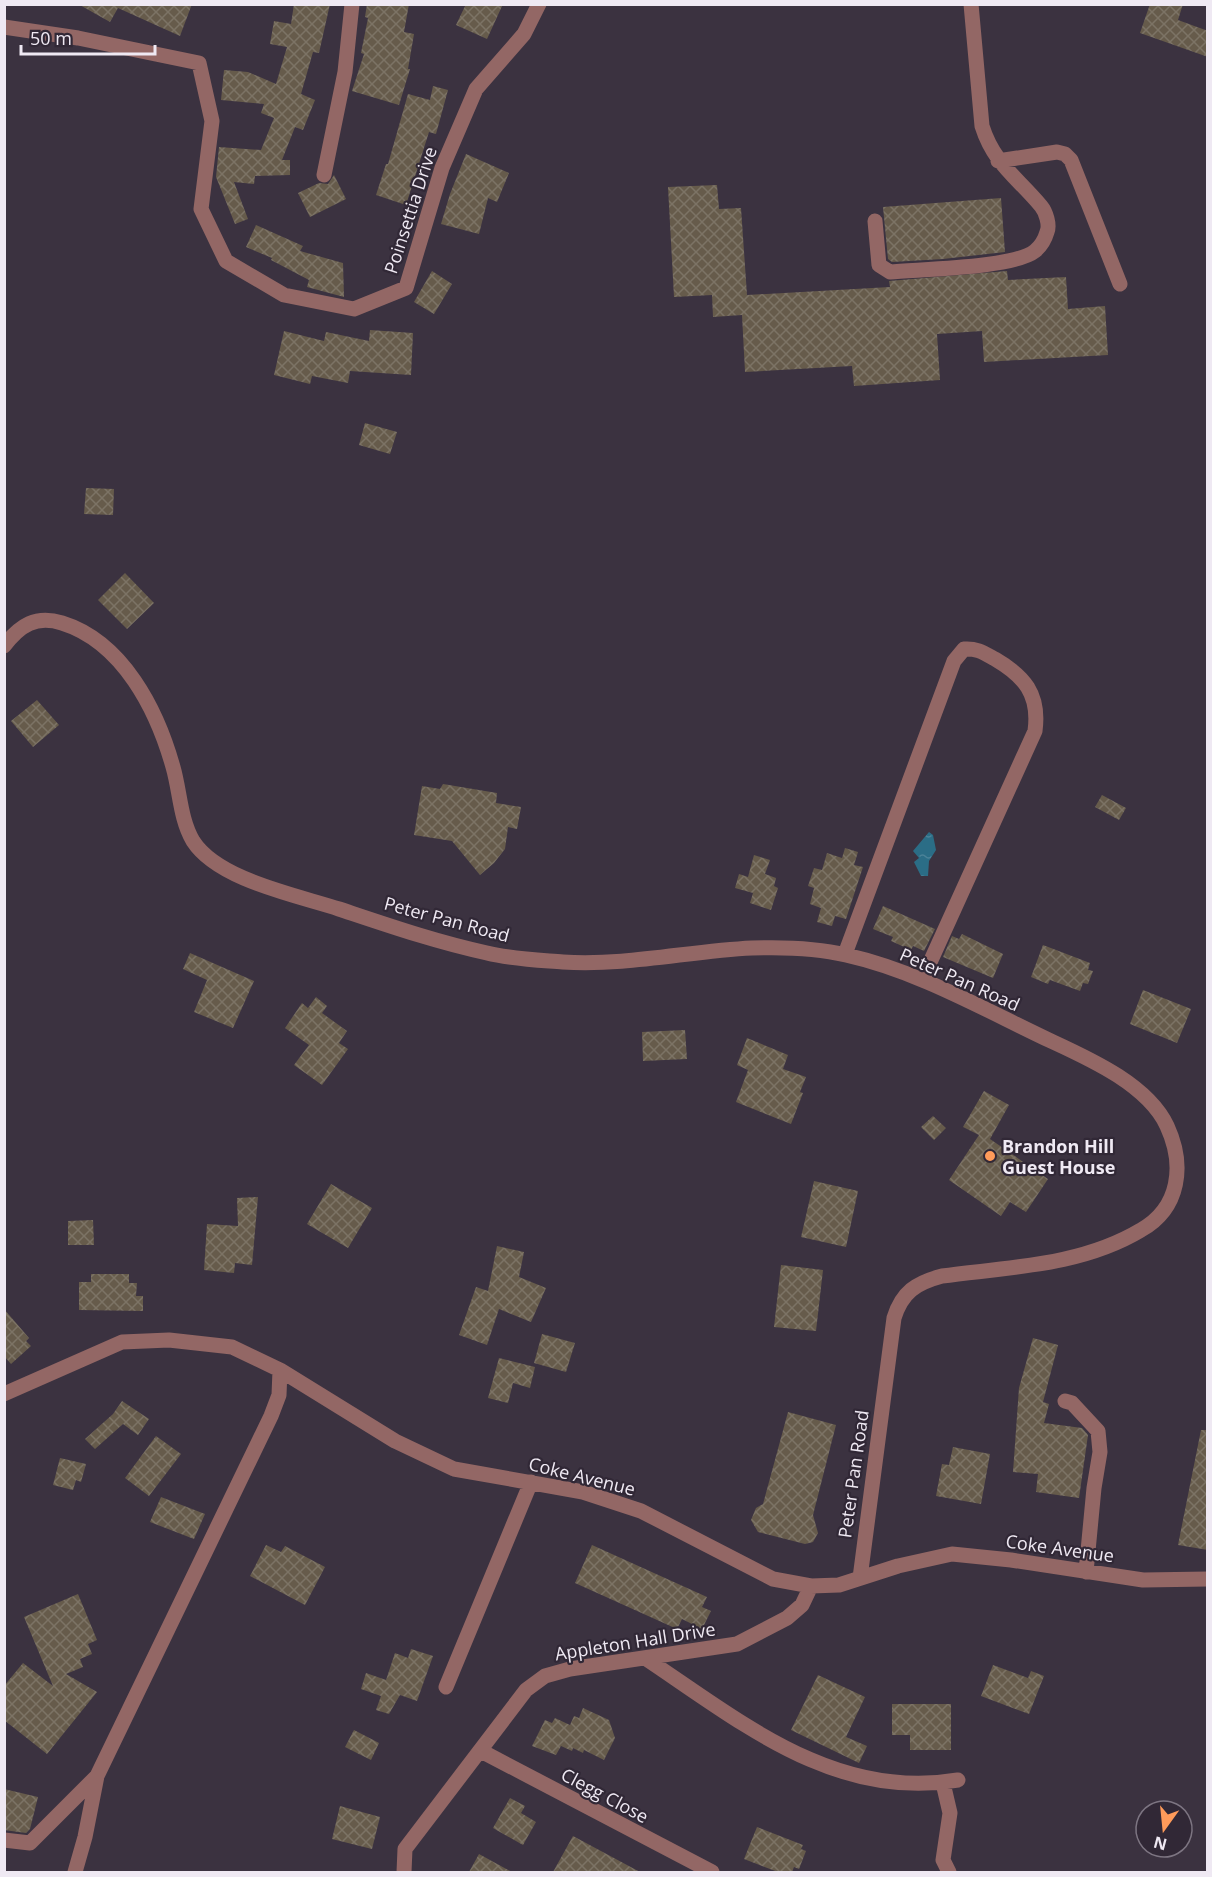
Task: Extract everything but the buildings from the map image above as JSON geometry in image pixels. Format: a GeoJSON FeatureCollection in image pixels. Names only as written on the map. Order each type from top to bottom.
{"type":"FeatureCollection","features":[{"type":"Feature","properties":{"kind":"street"},"geometry":{"type":"LineString","coordinates":[[324,175],[345,72],[352,4]]}},
{"type":"Feature","properties":{"kind":"street","name":"Poinsettia Drive"},"geometry":{"type":"LineString","coordinates":[[4,27],[199,63],[212,121],[201,209],[226,261],[284,295],[354,309],[406,288],[442,168],[476,89],[524,34],[539,4]]}},
{"type":"Feature","properties":{"kind":"street"},"geometry":{"type":"LineString","coordinates":[[875,221],[879,265],[890,272],[1013,261],[1035,252],[1044,241],[1049,228],[1043,208],[998,161],[988,144],[982,126],[971,4]]}},
{"type":"Feature","properties":{"kind":"street"},"geometry":{"type":"LineString","coordinates":[[998,161],[1057,152],[1065,154],[1071,160],[1120,284]]}},
{"type":"Feature","properties":{"kind":"street","name":"Peter Pan Road"},"geometry":{"type":"LineString","coordinates":[[4,646],[22,626],[38,620],[54,621],[87,634],[118,658],[141,692],[162,732],[174,770],[184,816],[193,841],[214,864],[243,877],[400,929],[490,954],[567,962],[631,961],[752,948],[845,954],[922,980],[1091,1060],[1131,1085],[1164,1119],[1173,1139],[1178,1172],[1169,1205],[1153,1223],[1125,1240],[1072,1259],[942,1276],[922,1281],[909,1290],[898,1303],[894,1318],[860,1578]]}},
{"type":"Feature","properties":{"kind":"street"},"geometry":{"type":"LineString","coordinates":[[845,954],[954,661],[964,649],[981,650],[1015,671],[1028,686],[1035,708],[1035,730],[922,980]]}},
{"type":"Feature","properties":{"kind":"street","name":"Coke Avenue"},"geometry":{"type":"LineString","coordinates":[[4,1395],[122,1342],[169,1340],[232,1347],[280,1370],[395,1441],[454,1469],[583,1492],[641,1511],[773,1579],[811,1586],[839,1585],[898,1566],[952,1554],[1143,1580],[1208,1579]]}},
{"type":"Feature","properties":{"kind":"street"},"geometry":{"type":"LineString","coordinates":[[75,1872],[85,1837],[97,1776],[271,1416],[279,1395],[280,1370]]}},
{"type":"Feature","properties":{"kind":"street"},"geometry":{"type":"LineString","coordinates":[[1065,1401],[1072,1403],[1098,1431],[1100,1452],[1086,1572]]}},
{"type":"Feature","properties":{"kind":"street"},"geometry":{"type":"LineString","coordinates":[[446,1687],[531,1482]]}},
{"type":"Feature","properties":{"kind":"street","name":"Appleton Hall Drive"},"geometry":{"type":"LineString","coordinates":[[404,1872],[405,1849],[526,1690],[545,1676],[570,1668],[737,1644],[788,1618],[802,1605],[811,1586]]}},
{"type":"Feature","properties":{"kind":"street"},"geometry":{"type":"LineString","coordinates":[[645,1658],[775,1744],[854,1777],[915,1784],[958,1780]]}},
{"type":"Feature","properties":{"kind":"street","name":"Clegg Close"},"geometry":{"type":"LineString","coordinates":[[481,1751],[712,1872]]}},
{"type":"Feature","properties":{"kind":"street"},"geometry":{"type":"LineString","coordinates":[[4,1840],[30,1843],[97,1776]]}},
{"type":"Feature","properties":{"kind":"street"},"geometry":{"type":"LineString","coordinates":[[943,1783],[950,1813],[942,1860],[949,1872]]}},
{"type":"Feature","properties":{"kind":"water"},"geometry":{"type":"Polygon","coordinates":[[[929,832],[933,835],[936,850],[929,861],[928,876],[921,876],[914,862],[919,858],[913,851],[929,832]]]}},
{"type":"Feature","properties":{"kind":"place","name":"Brandon Hill Guest House"},"geometry":{"type":"Point","coordinates":[990,1156]}}]}
